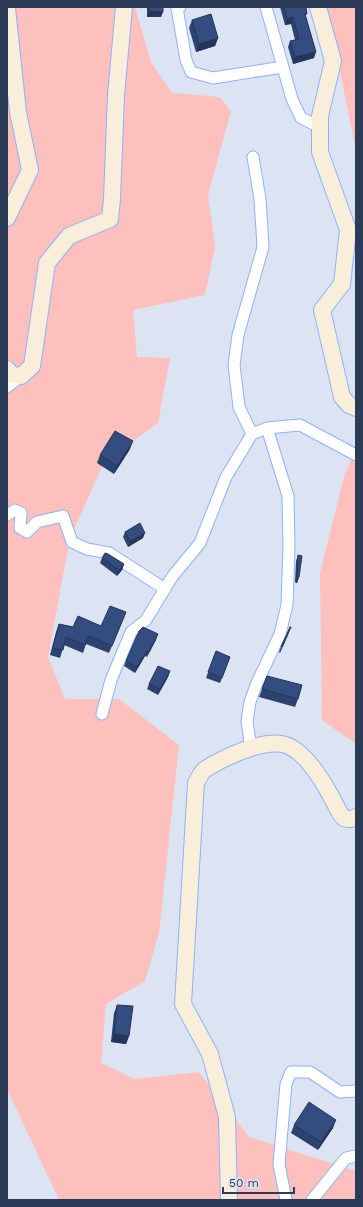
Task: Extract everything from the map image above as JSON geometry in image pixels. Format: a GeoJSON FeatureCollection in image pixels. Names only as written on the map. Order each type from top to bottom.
{"type":"FeatureCollection","features":[{"type":"Feature","properties":{"kind":"street"},"geometry":{"type":"LineString","coordinates":[[7,387],[32,366],[47,263],[69,236],[110,219],[116,95],[124,7]]}},
{"type":"Feature","properties":{"kind":"street"},"geometry":{"type":"LineString","coordinates":[[180,7],[177,8],[178,16],[186,60],[191,72],[213,78],[283,67]]}},
{"type":"Feature","properties":{"kind":"street"},"geometry":{"type":"LineString","coordinates":[[266,7],[292,100],[301,118],[320,127]]}},
{"type":"Feature","properties":{"kind":"street"},"geometry":{"type":"LineString","coordinates":[[318,7],[333,61],[320,116],[320,152],[348,230],[342,284],[322,310],[342,397],[349,406],[356,408]]}},
{"type":"Feature","properties":{"kind":"street"},"geometry":{"type":"LineString","coordinates":[[7,8],[18,112],[30,170],[7,218]]}},
{"type":"Feature","properties":{"kind":"street"},"geometry":{"type":"LineString","coordinates":[[252,434],[239,407],[234,365],[238,335],[263,247],[260,199],[253,157]]}},
{"type":"Feature","properties":{"kind":"street"},"geometry":{"type":"LineString","coordinates":[[7,369],[12,375],[21,376]]}},
{"type":"Feature","properties":{"kind":"street"},"geometry":{"type":"LineString","coordinates":[[102,714],[111,680],[131,632],[146,620],[172,577],[200,544],[226,477],[252,434],[267,428],[300,425],[356,455]]}},
{"type":"Feature","properties":{"kind":"street"},"geometry":{"type":"LineString","coordinates":[[251,748],[247,721],[250,702],[256,684],[280,634],[287,604],[289,547],[288,496],[267,428]]}},
{"type":"Feature","properties":{"kind":"street"},"geometry":{"type":"LineString","coordinates":[[7,515],[15,510],[22,513],[20,528],[27,532],[37,522],[63,516],[72,542],[87,550],[109,553],[165,589]]}},
{"type":"Feature","properties":{"kind":"street"},"geometry":{"type":"LineString","coordinates":[[229,1200],[227,1117],[210,1054],[183,1004],[196,783],[201,774],[210,766],[251,748],[282,744],[291,748],[306,761],[323,781],[344,818],[348,819],[356,817]]}},
{"type":"Feature","properties":{"kind":"street"},"geometry":{"type":"LineString","coordinates":[[286,1200],[279,1164],[286,1084],[291,1072],[310,1072],[340,1092],[356,1091]]}},
{"type":"Feature","properties":{"kind":"street"},"geometry":{"type":"LineString","coordinates":[[312,1200],[316,1197],[346,1158],[356,1156]]}},
{"type":"Feature","properties":{"kind":"shaded area"},"geometry":{"type":"Polygon","coordinates":[[[7,7],[135,7],[151,62],[172,93],[220,97],[231,111],[208,195],[215,247],[205,295],[133,310],[137,357],[170,358],[158,423],[104,462],[70,538],[48,657],[65,699],[119,699],[179,745],[159,933],[145,981],[106,1004],[101,1063],[135,1079],[199,1072],[249,1137],[356,1171],[356,1200],[59,1200],[7,1089],[7,7]]]}},
{"type":"Feature","properties":{"kind":"shaded area"},"geometry":{"type":"Polygon","coordinates":[[[327,7],[356,7],[356,151],[327,7]]]}},
{"type":"Feature","properties":{"kind":"shaded area"},"geometry":{"type":"Polygon","coordinates":[[[356,452],[356,744],[322,720],[320,573],[345,473],[356,452]]]}},
{"type":"Feature","properties":{"kind":"building"},"geometry":{"type":"Polygon","coordinates":[[[149,7],[163,7],[163,12],[149,11],[149,7]]]}},
{"type":"Feature","properties":{"kind":"building"},"geometry":{"type":"Polygon","coordinates":[[[284,7],[306,7],[307,14],[305,14],[316,52],[295,57],[290,41],[299,39],[293,17],[287,19],[284,7]]]}},
{"type":"Feature","properties":{"kind":"building"},"geometry":{"type":"Polygon","coordinates":[[[211,14],[218,38],[199,44],[192,20],[211,14]]]}},
{"type":"Feature","properties":{"kind":"building"},"geometry":{"type":"Polygon","coordinates":[[[115,431],[133,441],[117,466],[100,455],[115,431]]]}},
{"type":"Feature","properties":{"kind":"building"},"geometry":{"type":"Polygon","coordinates":[[[140,523],[145,533],[130,541],[125,532],[140,523]]]}},
{"type":"Feature","properties":{"kind":"building"},"geometry":{"type":"Polygon","coordinates":[[[105,553],[124,564],[119,570],[102,558],[105,553]]]}},
{"type":"Feature","properties":{"kind":"building"},"geometry":{"type":"Polygon","coordinates":[[[298,555],[302,556],[299,577],[297,577],[298,555]]]}},
{"type":"Feature","properties":{"kind":"building"},"geometry":{"type":"Polygon","coordinates":[[[110,606],[126,612],[112,646],[89,636],[85,645],[66,637],[63,650],[53,648],[59,624],[73,627],[78,616],[101,626],[110,606]]]}},
{"type":"Feature","properties":{"kind":"building"},"geometry":{"type":"Polygon","coordinates":[[[143,627],[158,634],[149,652],[147,651],[137,667],[126,661],[139,631],[143,627]]]}},
{"type":"Feature","properties":{"kind":"building"},"geometry":{"type":"Polygon","coordinates":[[[290,627],[291,627],[281,647],[290,627]]]}},
{"type":"Feature","properties":{"kind":"building"},"geometry":{"type":"Polygon","coordinates":[[[216,651],[230,657],[222,678],[208,672],[216,651]]]}},
{"type":"Feature","properties":{"kind":"building"},"geometry":{"type":"Polygon","coordinates":[[[158,666],[170,671],[160,689],[149,684],[158,666]]]}},
{"type":"Feature","properties":{"kind":"building"},"geometry":{"type":"Polygon","coordinates":[[[267,676],[302,685],[298,699],[262,689],[267,676]]]}},
{"type":"Feature","properties":{"kind":"building"},"geometry":{"type":"Polygon","coordinates":[[[117,1005],[133,1006],[129,1036],[114,1034],[117,1005]]]}},
{"type":"Feature","properties":{"kind":"building"},"geometry":{"type":"Polygon","coordinates":[[[309,1102],[336,1120],[321,1142],[294,1125],[309,1102]]]}}]}
